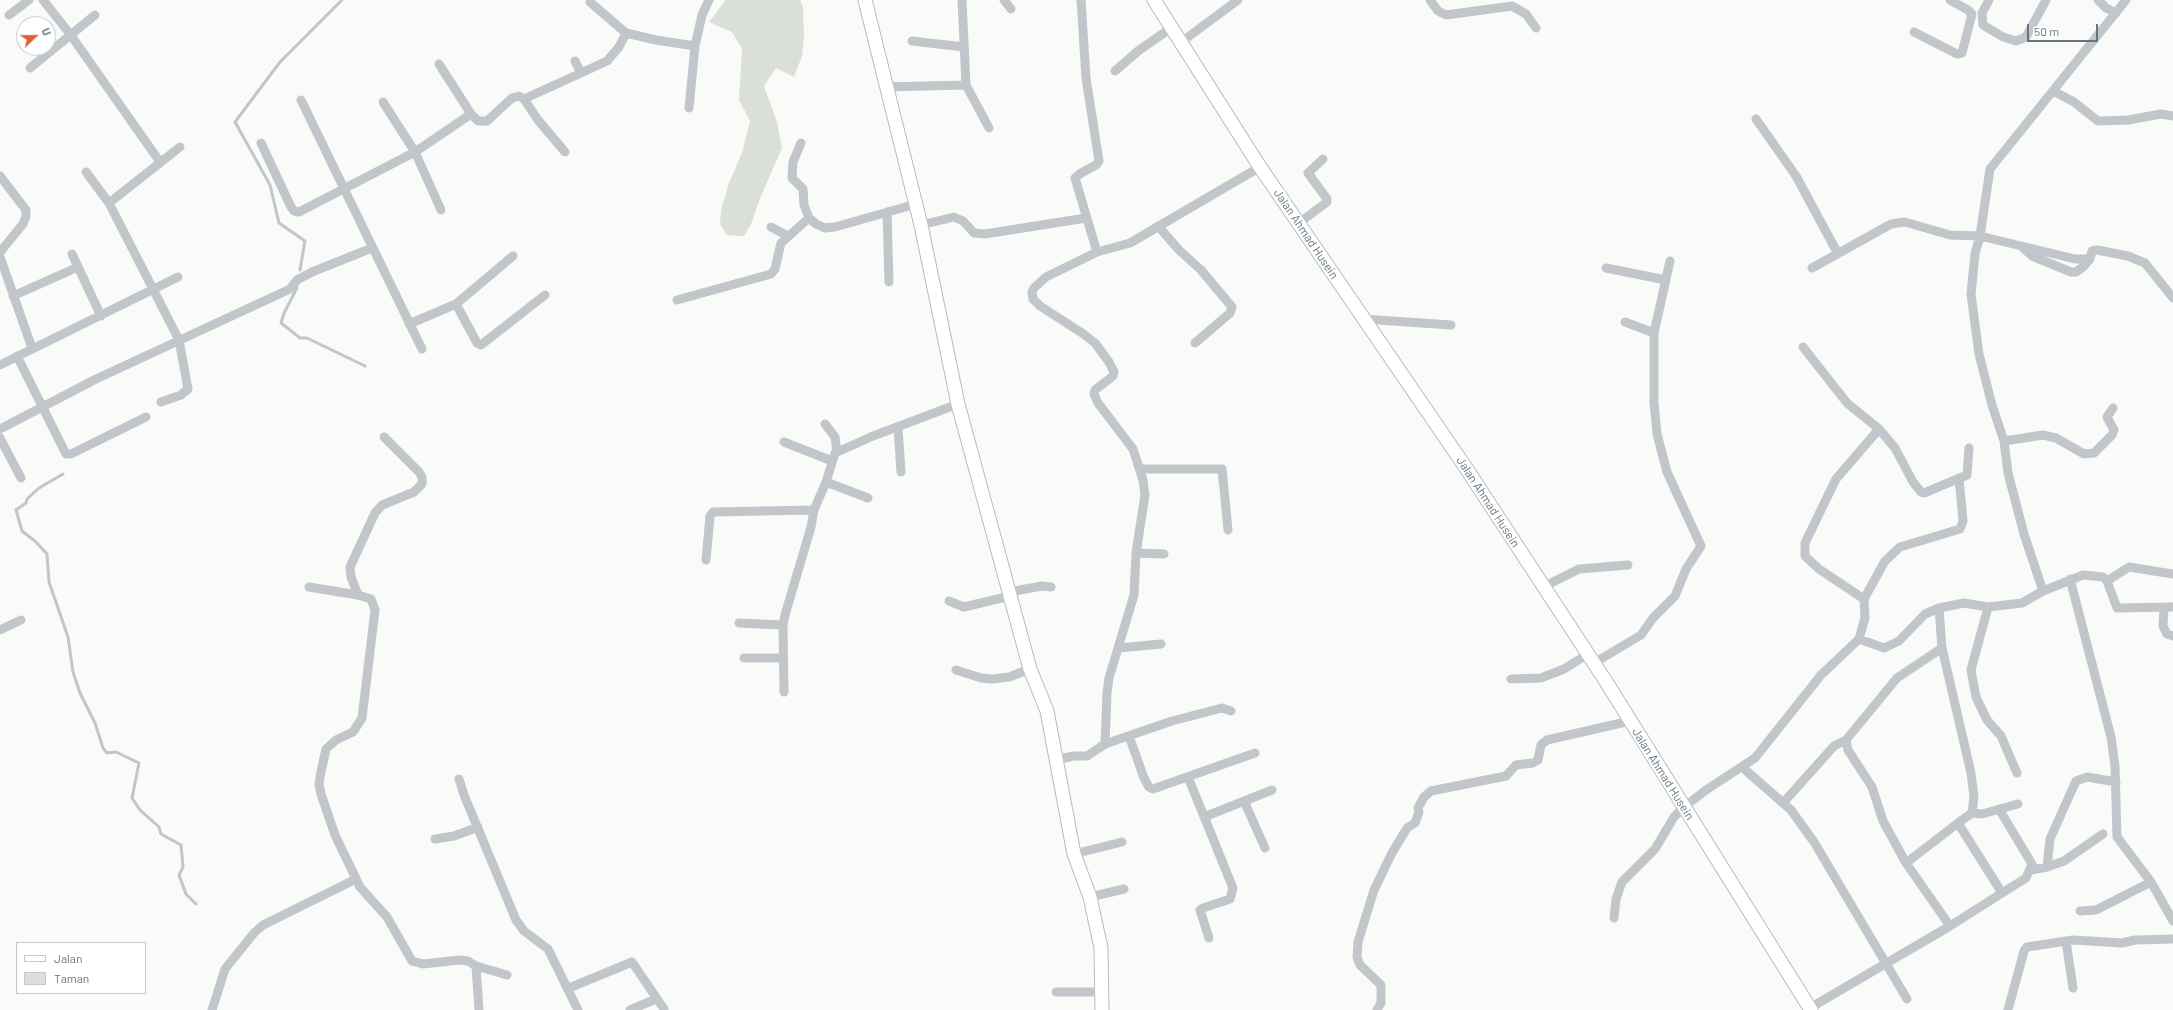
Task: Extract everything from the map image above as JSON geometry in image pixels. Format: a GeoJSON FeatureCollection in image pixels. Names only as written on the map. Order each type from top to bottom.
{"type":"FeatureCollection","features":[{"type":"Feature","properties":{"kind":"main road"},"geometry":{"type":"LineString","coordinates":[[865,0],[885,87],[921,225],[958,404],[1030,669],[1047,711],[1074,854],[1090,897],[1101,948],[1104,992],[1102,1010]]}},
{"type":"Feature","properties":{"kind":"main road","name":"Jalan Ahmad Husein"},"geometry":{"type":"LineString","coordinates":[[1154,0],[1260,167],[1466,468],[1591,658],[1811,1009]]}},
{"type":"Feature","properties":{"kind":"street"},"geometry":{"type":"LineString","coordinates":[[9,15],[29,0]]}},
{"type":"Feature","properties":{"kind":"street"},"geometry":{"type":"LineString","coordinates":[[43,0],[70,34],[160,162]]}},
{"type":"Feature","properties":{"kind":"street"},"geometry":{"type":"LineString","coordinates":[[689,108],[695,46],[702,15],[710,0]]}},
{"type":"Feature","properties":{"kind":"street"},"geometry":{"type":"LineString","coordinates":[[962,0],[966,85],[989,128]]}},
{"type":"Feature","properties":{"kind":"street"},"geometry":{"type":"LineString","coordinates":[[1004,0],[1011,10]]}},
{"type":"Feature","properties":{"kind":"street"},"geometry":{"type":"LineString","coordinates":[[1081,0],[1086,78],[1099,156],[1096,165],[1075,178],[1097,252]]}},
{"type":"Feature","properties":{"kind":"street"},"geometry":{"type":"LineString","coordinates":[[1180,43],[1238,0]]}},
{"type":"Feature","properties":{"kind":"street"},"geometry":{"type":"LineString","coordinates":[[1430,0],[1438,11],[1446,15],[1512,6],[1526,14],[1536,28]]}},
{"type":"Feature","properties":{"kind":"street"},"geometry":{"type":"LineString","coordinates":[[1914,32],[1957,54],[1962,53],[1972,14],[1968,10],[1950,0]]}},
{"type":"Feature","properties":{"kind":"street"},"geometry":{"type":"LineString","coordinates":[[1989,0],[1982,13],[1981,21],[1983,25],[2003,37],[2016,42],[2026,37],[2046,0]]}},
{"type":"Feature","properties":{"kind":"street"},"geometry":{"type":"LineString","coordinates":[[2098,0],[2106,8],[2116,13]]}},
{"type":"Feature","properties":{"kind":"street"},"geometry":{"type":"LineString","coordinates":[[2043,591],[2024,534],[2008,473],[2004,441],[1992,405],[1980,354],[1971,294],[1975,254],[1980,236],[1990,169],[2126,0]]}},
{"type":"Feature","properties":{"kind":"street"},"geometry":{"type":"LineString","coordinates":[[590,2],[626,33],[656,40],[695,46]]}},
{"type":"Feature","properties":{"kind":"street"},"geometry":{"type":"LineString","coordinates":[[30,68],[95,15]]}},
{"type":"Feature","properties":{"kind":"street"},"geometry":{"type":"LineString","coordinates":[[1115,71],[1138,51],[1171,28]]}},
{"type":"Feature","properties":{"kind":"street"},"geometry":{"type":"LineString","coordinates":[[524,99],[607,61],[620,46],[626,33]]}},
{"type":"Feature","properties":{"kind":"street"},"geometry":{"type":"LineString","coordinates":[[912,41],[964,47]]}},
{"type":"Feature","properties":{"kind":"street"},"geometry":{"type":"LineString","coordinates":[[575,61],[581,73]]}},
{"type":"Feature","properties":{"kind":"street"},"geometry":{"type":"LineString","coordinates":[[439,64],[471,114],[482,122],[486,121],[512,98],[519,96],[524,99],[538,120],[565,152]]}},
{"type":"Feature","properties":{"kind":"street"},"geometry":{"type":"LineString","coordinates":[[885,87],[966,85]]}},
{"type":"Feature","properties":{"kind":"street"},"geometry":{"type":"LineString","coordinates":[[2053,91],[2074,102],[2098,121],[2128,120],[2161,114],[2173,116]]}},
{"type":"Feature","properties":{"kind":"street"},"geometry":{"type":"LineString","coordinates":[[302,100],[422,349]]}},
{"type":"Feature","properties":{"kind":"street"},"geometry":{"type":"LineString","coordinates":[[383,102],[415,152],[441,210]]}},
{"type":"Feature","properties":{"kind":"street"},"geometry":{"type":"LineString","coordinates":[[262,142],[294,211],[299,212],[415,152],[471,114]]}},
{"type":"Feature","properties":{"kind":"street"},"geometry":{"type":"LineString","coordinates":[[1756,119],[1796,176],[1837,252]]}},
{"type":"Feature","properties":{"kind":"street"},"geometry":{"type":"LineString","coordinates":[[801,143],[791,171],[794,182],[804,191],[804,205],[809,218],[816,224],[825,228],[916,204]]}},
{"type":"Feature","properties":{"kind":"street"},"geometry":{"type":"LineString","coordinates":[[109,203],[180,147]]}},
{"type":"Feature","properties":{"kind":"street"},"geometry":{"type":"LineString","coordinates":[[1299,223],[1327,202],[1327,199],[1308,173],[1323,159]]}},
{"type":"Feature","properties":{"kind":"street"},"geometry":{"type":"LineString","coordinates":[[1105,744],[1109,678],[1134,595],[1136,553],[1145,495],[1140,469],[1129,441],[1098,403],[1095,396],[1095,390],[1114,374],[1109,362],[1094,343],[1082,332],[1040,306],[1031,296],[1034,288],[1046,277],[1097,252],[1130,243],[1260,167]]}},
{"type":"Feature","properties":{"kind":"street"},"geometry":{"type":"LineString","coordinates":[[86,172],[109,203],[179,340],[188,389],[181,395],[161,402]]}},
{"type":"Feature","properties":{"kind":"street"},"geometry":{"type":"LineString","coordinates":[[0,176],[26,210],[26,216],[23,224],[0,252]]}},
{"type":"Feature","properties":{"kind":"street"},"geometry":{"type":"LineString","coordinates":[[887,212],[889,282]]}},
{"type":"Feature","properties":{"kind":"street"},"geometry":{"type":"LineString","coordinates":[[921,225],[954,217],[963,221],[974,233],[985,234],[1086,218]]}},
{"type":"Feature","properties":{"kind":"street"},"geometry":{"type":"LineString","coordinates":[[677,300],[771,274],[775,269],[781,243],[809,218]]}},
{"type":"Feature","properties":{"kind":"street"},"geometry":{"type":"LineString","coordinates":[[1812,268],[1837,252],[1897,222],[1914,224],[1950,235],[1980,236],[2023,248],[2075,259],[2090,259]]}},
{"type":"Feature","properties":{"kind":"street"},"geometry":{"type":"LineString","coordinates":[[1158,226],[1201,270],[1232,307],[1230,313],[1195,343]]}},
{"type":"Feature","properties":{"kind":"street"},"geometry":{"type":"LineString","coordinates":[[771,227],[788,236]]}},
{"type":"Feature","properties":{"kind":"street"},"geometry":{"type":"LineString","coordinates":[[0,429],[96,379],[290,290],[297,280],[312,272],[372,248]]}},
{"type":"Feature","properties":{"kind":"street"},"geometry":{"type":"LineString","coordinates":[[2023,248],[2032,256],[2071,272],[2084,267],[2090,259],[2092,251],[2097,250],[2128,256],[2146,263],[2173,298]]}},
{"type":"Feature","properties":{"kind":"street"},"geometry":{"type":"LineString","coordinates":[[72,254],[101,316]]}},
{"type":"Feature","properties":{"kind":"street"},"geometry":{"type":"LineString","coordinates":[[409,324],[456,304],[513,256]]}},
{"type":"Feature","properties":{"kind":"street"},"geometry":{"type":"LineString","coordinates":[[0,257],[32,348]]}},
{"type":"Feature","properties":{"kind":"street"},"geometry":{"type":"LineString","coordinates":[[1511,679],[1541,678],[1591,658],[1641,635],[1653,618],[1675,596],[1686,569],[1701,546],[1667,472],[1658,434],[1654,402],[1654,333],[1670,261]]}},
{"type":"Feature","properties":{"kind":"street"},"geometry":{"type":"LineString","coordinates":[[13,296],[78,268]]}},
{"type":"Feature","properties":{"kind":"street"},"geometry":{"type":"LineString","coordinates":[[1606,268],[1666,280]]}},
{"type":"Feature","properties":{"kind":"street"},"geometry":{"type":"LineString","coordinates":[[0,365],[32,348],[178,278]]}},
{"type":"Feature","properties":{"kind":"street"},"geometry":{"type":"LineString","coordinates":[[456,304],[477,343],[481,345],[545,295]]}},
{"type":"Feature","properties":{"kind":"street"},"geometry":{"type":"LineString","coordinates":[[1363,319],[1451,326]]}},
{"type":"Feature","properties":{"kind":"street"},"geometry":{"type":"LineString","coordinates":[[1625,322],[1654,333]]}},
{"type":"Feature","properties":{"kind":"street"},"geometry":{"type":"LineString","coordinates":[[1803,347],[1847,403],[1879,429],[1895,448],[1913,482],[1921,492],[1960,478],[1968,473],[1969,448]]}},
{"type":"Feature","properties":{"kind":"street"},"geometry":{"type":"LineString","coordinates":[[17,356],[64,452],[68,455],[146,417]]}},
{"type":"Feature","properties":{"kind":"street"},"geometry":{"type":"LineString","coordinates":[[837,452],[958,404]]}},
{"type":"Feature","properties":{"kind":"street"},"geometry":{"type":"LineString","coordinates":[[2004,441],[2043,435],[2056,438],[2084,454],[2094,453],[2114,430],[2107,417],[2113,408]]}},
{"type":"Feature","properties":{"kind":"street"},"geometry":{"type":"LineString","coordinates":[[784,692],[783,625],[811,527],[814,510],[826,482],[832,461],[837,452],[835,437],[825,424]]}},
{"type":"Feature","properties":{"kind":"street"},"geometry":{"type":"LineString","coordinates":[[898,427],[901,472]]}},
{"type":"Feature","properties":{"kind":"street"},"geometry":{"type":"LineString","coordinates":[[1864,599],[1819,569],[1805,556],[1805,543],[1836,479],[1879,429]]}},
{"type":"Feature","properties":{"kind":"street"},"geometry":{"type":"LineString","coordinates":[[358,595],[351,578],[350,567],[375,513],[382,506],[414,492],[422,484],[422,477],[418,472],[384,437]]}},
{"type":"Feature","properties":{"kind":"street"},"geometry":{"type":"LineString","coordinates":[[0,438],[21,478]]}},
{"type":"Feature","properties":{"kind":"street"},"geometry":{"type":"LineString","coordinates":[[784,442],[832,461]]}},
{"type":"Feature","properties":{"kind":"street"},"geometry":{"type":"LineString","coordinates":[[1140,469],[1222,469],[1228,530]]}},
{"type":"Feature","properties":{"kind":"street"},"geometry":{"type":"LineString","coordinates":[[1614,918],[1616,899],[1622,882],[1654,849],[1674,818],[1684,806],[1755,758],[1821,675],[1859,639],[1865,618],[1864,599],[1885,561],[1900,547],[1960,529],[1964,521],[1960,478]]}},
{"type":"Feature","properties":{"kind":"street"},"geometry":{"type":"LineString","coordinates":[[826,482],[868,498]]}},
{"type":"Feature","properties":{"kind":"street"},"geometry":{"type":"LineString","coordinates":[[706,560],[710,516],[712,512],[814,510]]}},
{"type":"Feature","properties":{"kind":"street"},"geometry":{"type":"LineString","coordinates":[[1136,553],[1164,554]]}},
{"type":"Feature","properties":{"kind":"street"},"geometry":{"type":"LineString","coordinates":[[1543,587],[1580,569],[1628,566]]}},
{"type":"Feature","properties":{"kind":"street"},"geometry":{"type":"LineString","coordinates":[[2107,581],[2129,567],[2173,574]]}},
{"type":"Feature","properties":{"kind":"street"},"geometry":{"type":"LineString","coordinates":[[1859,639],[1884,648],[1892,646],[1925,614],[1939,608],[1964,603],[1988,607],[2022,603],[2043,591],[2070,579],[2094,575],[2103,577],[2107,581],[2117,608],[2169,607],[2163,626],[2167,634],[2173,636]]}},
{"type":"Feature","properties":{"kind":"street"},"geometry":{"type":"LineString","coordinates":[[2070,579],[2111,737],[2116,782],[2117,837],[2151,882],[2173,921]]}},
{"type":"Feature","properties":{"kind":"street"},"geometry":{"type":"LineString","coordinates":[[949,601],[964,607],[1042,586],[1051,587]]}},
{"type":"Feature","properties":{"kind":"street"},"geometry":{"type":"LineString","coordinates":[[310,587],[358,595],[371,599],[375,610],[362,718],[353,732],[336,740],[326,749],[319,784],[335,835],[360,887],[387,917],[412,961],[423,964],[459,960],[468,961],[476,966],[507,975]]}},
{"type":"Feature","properties":{"kind":"street"},"geometry":{"type":"LineString","coordinates":[[1988,607],[1971,670],[1976,697],[1987,720],[2001,736],[2017,773]]}},
{"type":"Feature","properties":{"kind":"street"},"geometry":{"type":"LineString","coordinates":[[1939,608],[1942,648],[1971,773],[1974,797],[1972,813]]}},
{"type":"Feature","properties":{"kind":"street"},"geometry":{"type":"LineString","coordinates":[[0,630],[21,620]]}},
{"type":"Feature","properties":{"kind":"street"},"geometry":{"type":"LineString","coordinates":[[740,623],[783,625]]}},
{"type":"Feature","properties":{"kind":"street"},"geometry":{"type":"LineString","coordinates":[[1119,648],[1161,644]]}},
{"type":"Feature","properties":{"kind":"street"},"geometry":{"type":"LineString","coordinates":[[1783,803],[1834,746],[1846,740],[1897,678],[1942,648]]}},
{"type":"Feature","properties":{"kind":"street"},"geometry":{"type":"LineString","coordinates":[[744,658],[784,658]]}},
{"type":"Feature","properties":{"kind":"street"},"geometry":{"type":"LineString","coordinates":[[956,670],[981,678],[992,679],[1010,677],[1030,669]]}},
{"type":"Feature","properties":{"kind":"street"},"geometry":{"type":"LineString","coordinates":[[1056,760],[1073,756],[1087,756],[1105,744],[1172,721],[1222,708],[1231,711]]}},
{"type":"Feature","properties":{"kind":"street"},"geometry":{"type":"LineString","coordinates":[[1377,1010],[1381,1003],[1381,985],[1360,965],[1357,957],[1358,942],[1374,890],[1392,853],[1408,828],[1415,823],[1419,812],[1418,808],[1424,797],[1431,791],[1506,776],[1516,765],[1533,763],[1538,760],[1541,745],[1547,740],[1630,721]]}},
{"type":"Feature","properties":{"kind":"street"},"geometry":{"type":"LineString","coordinates":[[1129,736],[1144,778],[1149,787],[1157,788],[1255,753]]}},
{"type":"Feature","properties":{"kind":"street"},"geometry":{"type":"LineString","coordinates":[[1846,740],[1848,750],[1872,787],[1883,821],[1906,863],[1950,926]]}},
{"type":"Feature","properties":{"kind":"street"},"geometry":{"type":"LineString","coordinates":[[1742,767],[1791,810],[1814,842],[1907,999]]}},
{"type":"Feature","properties":{"kind":"street"},"geometry":{"type":"LineString","coordinates":[[1188,777],[1233,888],[1230,899],[1200,910],[1209,938]]}},
{"type":"Feature","properties":{"kind":"street"},"geometry":{"type":"LineString","coordinates":[[2047,868],[2050,838],[2076,781],[2087,777],[2116,782]]}},
{"type":"Feature","properties":{"kind":"street"},"geometry":{"type":"LineString","coordinates":[[459,779],[464,795],[516,920],[524,931],[548,949],[569,988],[578,1010]]}},
{"type":"Feature","properties":{"kind":"street"},"geometry":{"type":"LineString","coordinates":[[1204,817],[1272,790]]}},
{"type":"Feature","properties":{"kind":"street"},"geometry":{"type":"LineString","coordinates":[[1244,801],[1265,848]]}},
{"type":"Feature","properties":{"kind":"street"},"geometry":{"type":"LineString","coordinates":[[1906,863],[1972,813],[1982,814],[2018,804]]}},
{"type":"Feature","properties":{"kind":"street"},"geometry":{"type":"LineString","coordinates":[[1811,1009],[1950,926],[2026,878],[2031,870],[2032,864],[1999,809]]}},
{"type":"Feature","properties":{"kind":"street"},"geometry":{"type":"LineString","coordinates":[[1958,823],[2002,893]]}},
{"type":"Feature","properties":{"kind":"street"},"geometry":{"type":"LineString","coordinates":[[435,839],[454,836],[478,827]]}},
{"type":"Feature","properties":{"kind":"street"},"geometry":{"type":"LineString","coordinates":[[2031,870],[2047,868],[2064,861],[2103,834]]}},
{"type":"Feature","properties":{"kind":"street"},"geometry":{"type":"LineString","coordinates":[[1074,854],[1122,842]]}},
{"type":"Feature","properties":{"kind":"street"},"geometry":{"type":"LineString","coordinates":[[212,1010],[225,969],[254,933],[263,926],[356,879]]}},
{"type":"Feature","properties":{"kind":"street"},"geometry":{"type":"LineString","coordinates":[[2080,911],[2096,910],[2151,882]]}},
{"type":"Feature","properties":{"kind":"street"},"geometry":{"type":"LineString","coordinates":[[1090,897],[1124,889]]}},
{"type":"Feature","properties":{"kind":"street"},"geometry":{"type":"LineString","coordinates":[[2008,1010],[2026,949],[2066,941],[2122,943],[2135,940],[2173,939]]}},
{"type":"Feature","properties":{"kind":"street"},"geometry":{"type":"LineString","coordinates":[[2066,941],[2073,988]]}},
{"type":"Feature","properties":{"kind":"street"},"geometry":{"type":"LineString","coordinates":[[569,988],[630,962],[634,963],[656,999],[664,1009]]}},
{"type":"Feature","properties":{"kind":"street"},"geometry":{"type":"LineString","coordinates":[[476,966],[479,1010]]}},
{"type":"Feature","properties":{"kind":"street"},"geometry":{"type":"LineString","coordinates":[[1056,992],[1104,992]]}},
{"type":"Feature","properties":{"kind":"street"},"geometry":{"type":"LineString","coordinates":[[630,1010],[656,999]]}},
{"type":"Feature","properties":{"kind":"green space"},"geometry":{"type":"Polygon","coordinates":[[[726,0],[800,0],[803,7],[804,36],[802,56],[794,77],[776,68],[764,86],[777,122],[782,148],[761,196],[751,224],[744,236],[727,235],[720,224],[721,210],[729,183],[742,153],[750,121],[739,100],[742,49],[732,32],[709,22],[726,0]]]}},
{"type":"Feature","properties":{"kind":"waterway"},"geometry":{"type":"LineString","coordinates":[[300,270],[305,241],[279,223],[270,185],[235,122],[280,62],[342,0]]}},
{"type":"Feature","properties":{"kind":"waterway"},"geometry":{"type":"LineString","coordinates":[[297,288],[284,313],[281,323],[300,338],[307,338],[365,366]]}},
{"type":"Feature","properties":{"kind":"waterway"},"geometry":{"type":"LineString","coordinates":[[63,474],[39,488],[27,499],[26,503],[16,510],[22,531],[36,542],[47,554],[49,582],[68,637],[73,672],[80,693],[95,723],[103,748],[107,753],[116,752],[139,763],[132,798],[140,810],[159,827],[161,834],[181,845],[183,867],[179,875],[186,894],[196,904]]}}]}
